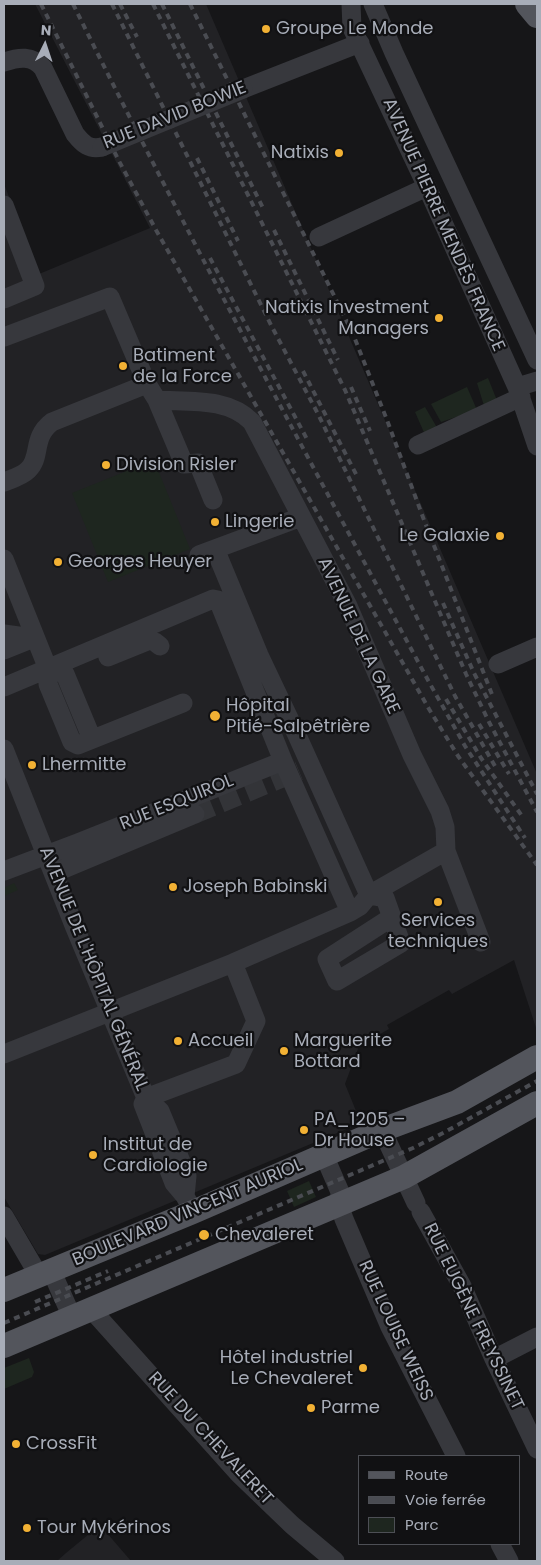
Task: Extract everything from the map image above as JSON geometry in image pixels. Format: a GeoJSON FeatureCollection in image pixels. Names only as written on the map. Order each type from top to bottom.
{"type":"FeatureCollection","features":[{"type":"Feature","properties":{"kind":"main road"},"geometry":{"type":"LineString","coordinates":[[527,4],[537,16]]}},
{"type":"Feature","properties":{"kind":"main road","name":"BOULEVARD VINCENT AURIOL"},"geometry":{"type":"LineString","coordinates":[[4,1290],[45,1273],[189,1204],[324,1155],[382,1130],[457,1102],[537,1058]]}},
{"type":"Feature","properties":{"kind":"main road"},"geometry":{"type":"LineString","coordinates":[[4,1346],[404,1177],[537,1104]]}},
{"type":"Feature","properties":{"kind":"street","name":"AVENUE PIERRE MENDÈS FRANCE"},"geometry":{"type":"LineString","coordinates":[[351,4],[352,28],[427,187],[519,392],[537,446]]}},
{"type":"Feature","properties":{"kind":"street","name":"AVENUE PIERRE MENDÈS FRANCE"},"geometry":{"type":"LineString","coordinates":[[373,4],[537,360]]}},
{"type":"Feature","properties":{"kind":"street","name":"RUE DAVID BOWIE"},"geometry":{"type":"LineString","coordinates":[[4,62],[17,58],[26,58],[43,68],[75,134],[89,148],[102,146],[360,43]]}},
{"type":"Feature","properties":{"kind":"street"},"geometry":{"type":"LineString","coordinates":[[320,237],[427,187]]}},
{"type":"Feature","properties":{"kind":"street"},"geometry":{"type":"LineString","coordinates":[[4,205],[35,286],[4,299]]}},
{"type":"Feature","properties":{"kind":"street"},"geometry":{"type":"LineString","coordinates":[[4,337],[110,297],[147,384],[166,401],[184,464],[198,463],[213,500]]}},
{"type":"Feature","properties":{"kind":"street"},"geometry":{"type":"LineString","coordinates":[[418,445],[537,381]]}},
{"type":"Feature","properties":{"kind":"street"},"geometry":{"type":"LineString","coordinates":[[4,482],[30,468],[34,461],[42,432],[52,422],[147,384]]}},
{"type":"Feature","properties":{"kind":"street","name":"AVENUE DE LA GARE"},"geometry":{"type":"LineString","coordinates":[[166,401],[196,401],[214,404],[236,410],[252,422],[348,606],[412,755],[440,811],[444,827],[446,852],[481,942]]}},
{"type":"Feature","properties":{"kind":"street"},"geometry":{"type":"LineString","coordinates":[[301,517],[207,552],[259,655],[298,766],[314,826],[350,912]]}},
{"type":"Feature","properties":{"kind":"street"},"geometry":{"type":"LineString","coordinates":[[4,559],[34,638],[56,672]]}},
{"type":"Feature","properties":{"kind":"street"},"geometry":{"type":"LineString","coordinates":[[183,704],[78,745],[72,742],[48,684],[56,672],[213,599],[218,600],[298,766],[368,895]]}},
{"type":"Feature","properties":{"kind":"street"},"geometry":{"type":"LineString","coordinates":[[4,634],[34,638]]}},
{"type":"Feature","properties":{"kind":"street"},"geometry":{"type":"LineString","coordinates":[[4,650],[34,638]]}},
{"type":"Feature","properties":{"kind":"street"},"geometry":{"type":"LineString","coordinates":[[4,687],[56,672],[150,640],[160,646]]}},
{"type":"Feature","properties":{"kind":"street"},"geometry":{"type":"LineString","coordinates":[[498,664],[537,647]]}},
{"type":"Feature","properties":{"kind":"street","name":"AVENUE DE L'HÔPITAL GÉNÉRAL"},"geometry":{"type":"LineString","coordinates":[[4,753],[146,1098],[160,1111],[187,1176],[189,1204]]}},
{"type":"Feature","properties":{"kind":"street","name":"RUE ESQUIROL"},"geometry":{"type":"LineString","coordinates":[[4,871],[298,766]]}},
{"type":"Feature","properties":{"kind":"street"},"geometry":{"type":"LineString","coordinates":[[54,874],[195,814]]}},
{"type":"Feature","properties":{"kind":"street"},"geometry":{"type":"LineString","coordinates":[[4,1054],[233,963],[350,912],[360,906],[368,895],[446,852]]}},
{"type":"Feature","properties":{"kind":"street"},"geometry":{"type":"LineString","coordinates":[[368,895],[385,898],[392,917]]}},
{"type":"Feature","properties":{"kind":"street"},"geometry":{"type":"LineString","coordinates":[[146,1098],[236,1064],[256,1021],[233,963]]}},
{"type":"Feature","properties":{"kind":"street"},"geometry":{"type":"LineString","coordinates":[[382,1130],[404,1177]]}},
{"type":"Feature","properties":{"kind":"street","name":"BOULEVARD VINCENT AURIOL"},"geometry":{"type":"LineString","coordinates":[[324,1155],[340,1192],[339,1204]]}},
{"type":"Feature","properties":{"kind":"street","name":"RUE EUGÈNE FREYSSINET"},"geometry":{"type":"LineString","coordinates":[[404,1177],[462,1286],[494,1359],[537,1448]]}},
{"type":"Feature","properties":{"kind":"street","name":"RUE LOUISE WEISS"},"geometry":{"type":"LineString","coordinates":[[339,1204],[390,1327],[455,1455]]}},
{"type":"Feature","properties":{"kind":"street"},"geometry":{"type":"LineString","coordinates":[[4,1216],[45,1273]]}},
{"type":"Feature","properties":{"kind":"street","name":"BOULEVARD VINCENT AURIOL"},"geometry":{"type":"LineString","coordinates":[[45,1273],[82,1313]]}},
{"type":"Feature","properties":{"kind":"street","name":"RUE DU CHEVALERET"},"geometry":{"type":"LineString","coordinates":[[82,1313],[239,1474],[292,1525],[335,1561]]}},
{"type":"Feature","properties":{"kind":"street"},"geometry":{"type":"LineString","coordinates":[[494,1359],[537,1337]]}},
{"type":"Feature","properties":{"kind":"street"},"geometry":{"type":"LineString","coordinates":[[501,1545],[509,1561]]}},
{"type":"Feature","properties":{"kind":"shaded area","name":"Hôpital Pitié-Salpêtrière"},"geometry":{"type":"Polygon","coordinates":[[[35,4],[206,4],[537,774],[537,1031],[514,960],[452,994],[449,990],[387,1025],[389,1029],[359,1046],[345,1084],[361,1123],[45,1255],[38,1254],[4,1197],[4,184],[39,274],[150,228],[35,4]]]}},
{"type":"Feature","properties":{"kind":"shaded area"},"geometry":{"type":"Polygon","coordinates":[[[100,1525],[131,1561],[57,1561],[66,1553],[100,1525]]]}},
{"type":"Feature","properties":{"kind":"green space"},"geometry":{"type":"Polygon","coordinates":[[[488,378],[498,403],[485,409],[477,383],[488,378]]]}},
{"type":"Feature","properties":{"kind":"green space"},"geometry":{"type":"Polygon","coordinates":[[[467,387],[477,410],[441,422],[431,404],[467,387]]]}},
{"type":"Feature","properties":{"kind":"green space"},"geometry":{"type":"Polygon","coordinates":[[[425,407],[439,431],[426,437],[415,412],[425,407]]]}},
{"type":"Feature","properties":{"kind":"green space"},"geometry":{"type":"Polygon","coordinates":[[[154,460],[190,549],[108,582],[72,493],[154,460]]]}},
{"type":"Feature","properties":{"kind":"green space"},"geometry":{"type":"Polygon","coordinates":[[[14,883],[18,890],[4,896],[4,888],[14,883]]]}},
{"type":"Feature","properties":{"kind":"green space"},"geometry":{"type":"Polygon","coordinates":[[[309,1181],[316,1197],[294,1207],[287,1191],[309,1181]]]}},
{"type":"Feature","properties":{"kind":"green space"},"geometry":{"type":"Polygon","coordinates":[[[29,1358],[34,1372],[32,1377],[4,1389],[4,1368],[29,1358]]]}},
{"type":"Feature","properties":{"kind":"tunnel"},"geometry":{"type":"LineString","coordinates":[[195,814],[299,771]]}},
{"type":"Feature","properties":{"kind":"railway"},"geometry":{"type":"LineString","coordinates":[[41,4],[119,161],[156,230],[429,709],[458,756],[537,865]]}},
{"type":"Feature","properties":{"kind":"railway"},"geometry":{"type":"LineString","coordinates":[[73,4],[203,260],[429,682],[465,746],[525,838]]}},
{"type":"Feature","properties":{"kind":"railway"},"geometry":{"type":"LineString","coordinates":[[112,4],[271,325],[318,414],[455,696],[496,768]]}},
{"type":"Feature","properties":{"kind":"railway"},"geometry":{"type":"LineString","coordinates":[[120,4],[137,37]]}},
{"type":"Feature","properties":{"kind":"railway"},"geometry":{"type":"LineString","coordinates":[[153,4],[345,390],[466,674],[489,722],[537,812]]}},
{"type":"Feature","properties":{"kind":"railway"},"geometry":{"type":"LineString","coordinates":[[162,4],[264,210]]}},
{"type":"Feature","properties":{"kind":"railway"},"geometry":{"type":"LineString","coordinates":[[190,4],[353,334],[493,697]]}},
{"type":"Feature","properties":{"kind":"railway"},"geometry":{"type":"LineString","coordinates":[[197,158],[238,241]]}},
{"type":"Feature","properties":{"kind":"railway"},"geometry":{"type":"LineString","coordinates":[[274,230],[338,360]]}},
{"type":"Feature","properties":{"kind":"railway"},"geometry":{"type":"LineString","coordinates":[[210,258],[308,441]]}},
{"type":"Feature","properties":{"kind":"railway"},"geometry":{"type":"LineString","coordinates":[[303,371],[358,478]]}},
{"type":"Feature","properties":{"kind":"railway"},"geometry":{"type":"LineString","coordinates":[[351,387],[370,431]]}},
{"type":"Feature","properties":{"kind":"railway"},"geometry":{"type":"LineString","coordinates":[[443,603],[474,673],[537,794]]}},
{"type":"Feature","properties":{"kind":"railway"},"geometry":{"type":"LineString","coordinates":[[446,699],[481,758],[522,816]]}},
{"type":"Feature","properties":{"kind":"railway"},"geometry":{"type":"LineString","coordinates":[[479,724],[509,774]]}},
{"type":"Feature","properties":{"kind":"railway"},"geometry":{"type":"LineString","coordinates":[[4,1323],[413,1148],[537,1081]]}},
{"type":"Feature","properties":{"kind":"railway"},"geometry":{"type":"LineString","coordinates":[[35,1302],[108,1271]]}},
{"type":"Feature","properties":{"kind":"place","name":"Groupe Le Monde"},"geometry":{"type":"Point","coordinates":[266,29]}},
{"type":"Feature","properties":{"kind":"place","name":"Natixis"},"geometry":{"type":"Point","coordinates":[339,153]}},
{"type":"Feature","properties":{"kind":"place","name":"Natixis Investment Managers"},"geometry":{"type":"Point","coordinates":[439,318]}},
{"type":"Feature","properties":{"kind":"place","name":"Batiment de la Force"},"geometry":{"type":"Point","coordinates":[123,366]}},
{"type":"Feature","properties":{"kind":"place","name":"Division Risler"},"geometry":{"type":"Point","coordinates":[106,465]}},
{"type":"Feature","properties":{"kind":"place","name":"Lingerie"},"geometry":{"type":"Point","coordinates":[215,522]}},
{"type":"Feature","properties":{"kind":"place","name":"Le Galaxie"},"geometry":{"type":"Point","coordinates":[500,536]}},
{"type":"Feature","properties":{"kind":"place","name":"Georges Heuyer"},"geometry":{"type":"Point","coordinates":[58,562]}},
{"type":"Feature","properties":{"kind":"place","name":"Hôpital Pitié-Salpêtrière"},"geometry":{"type":"Point","coordinates":[215,716]}},
{"type":"Feature","properties":{"kind":"place","name":"Lhermitte"},"geometry":{"type":"Point","coordinates":[32,765]}},
{"type":"Feature","properties":{"kind":"place","name":"Joseph Babinski"},"geometry":{"type":"Point","coordinates":[173,887]}},
{"type":"Feature","properties":{"kind":"place","name":"Services techniques"},"geometry":{"type":"Point","coordinates":[438,902]}},
{"type":"Feature","properties":{"kind":"place","name":"Accueil"},"geometry":{"type":"Point","coordinates":[178,1041]}},
{"type":"Feature","properties":{"kind":"place","name":"Marguerite Bottard"},"geometry":{"type":"Point","coordinates":[284,1051]}},
{"type":"Feature","properties":{"kind":"place","name":"PA_1205 – Dr House"},"geometry":{"type":"Point","coordinates":[304,1130]}},
{"type":"Feature","properties":{"kind":"place","name":"Institut de Cardiologie"},"geometry":{"type":"Point","coordinates":[93,1155]}},
{"type":"Feature","properties":{"kind":"place","name":"Chevaleret"},"geometry":{"type":"Point","coordinates":[204,1235]}},
{"type":"Feature","properties":{"kind":"place","name":"Hôtel industriel Le Chevaleret"},"geometry":{"type":"Point","coordinates":[363,1368]}},
{"type":"Feature","properties":{"kind":"place","name":"Parme"},"geometry":{"type":"Point","coordinates":[311,1408]}},
{"type":"Feature","properties":{"kind":"place","name":"CrossFit"},"geometry":{"type":"Point","coordinates":[16,1444]}},
{"type":"Feature","properties":{"kind":"place","name":"Tour Mykérinos"},"geometry":{"type":"Point","coordinates":[27,1528]}}]}
